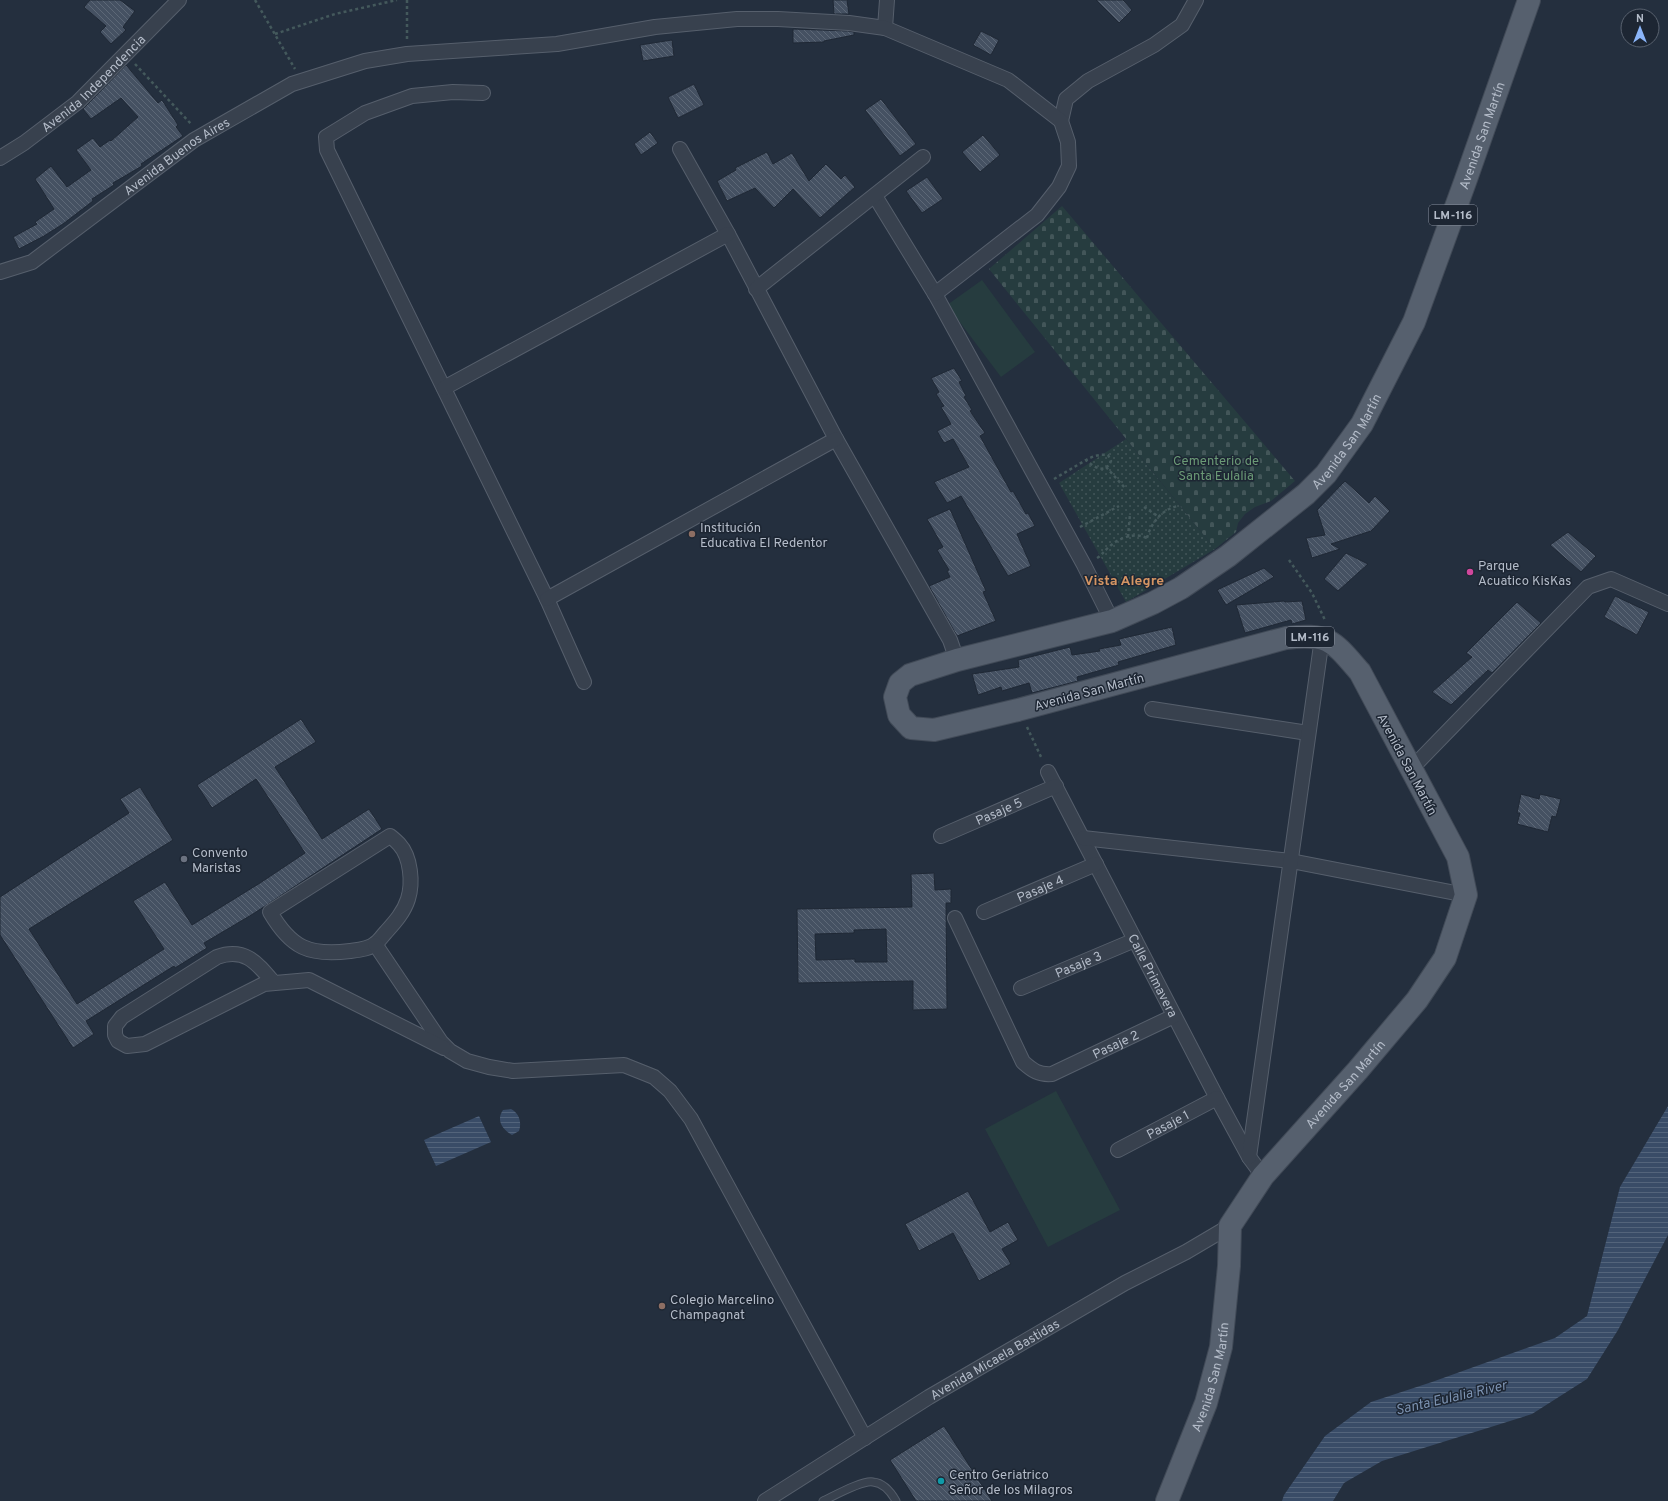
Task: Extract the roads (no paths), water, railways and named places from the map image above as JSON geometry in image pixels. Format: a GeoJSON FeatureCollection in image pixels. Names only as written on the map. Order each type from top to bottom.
{"type":"FeatureCollection","features":[{"type":"Feature","properties":{"kind":"main road","name":"Avenida San Martín"},"geometry":{"type":"LineString","coordinates":[[1167,1501],[1206,1403],[1221,1347],[1229,1266],[1230,1226],[1263,1176],[1358,1070],[1417,1000],[1445,958],[1466,895],[1458,857],[1360,672],[1330,642],[1303,636],[1286,638],[1018,710],[934,730],[911,728],[899,716],[895,697],[900,683],[910,675],[958,660],[1112,621],[1153,603],[1181,588],[1228,556],[1290,508],[1326,474],[1362,424],[1414,322],[1529,0]]}},
{"type":"Feature","properties":{"kind":"street","name":"Avenida Independencia"},"geometry":{"type":"LineString","coordinates":[[0,158],[78,102],[179,0]]}},
{"type":"Feature","properties":{"kind":"street"},"geometry":{"type":"LineString","coordinates":[[885,28],[887,0]]}},
{"type":"Feature","properties":{"kind":"street"},"geometry":{"type":"LineString","coordinates":[[935,294],[1037,215],[1059,187],[1069,166],[1068,142],[1061,121],[1066,99],[1088,81],[1154,45],[1182,25],[1196,0]]}},
{"type":"Feature","properties":{"kind":"street","name":"Avenida Buenos Aires"},"geometry":{"type":"LineString","coordinates":[[0,272],[32,262],[202,135],[292,84],[365,61],[407,54],[557,44],[656,27],[737,19],[778,19],[849,23],[885,28],[1008,80],[1061,121]]}},
{"type":"Feature","properties":{"kind":"street"},"geometry":{"type":"LineString","coordinates":[[483,93],[453,92],[412,96],[365,113],[326,137],[327,150],[547,599],[584,682]]}},
{"type":"Feature","properties":{"kind":"street"},"geometry":{"type":"LineString","coordinates":[[680,149],[728,234],[836,439],[950,640],[958,660]]}},
{"type":"Feature","properties":{"kind":"street"},"geometry":{"type":"LineString","coordinates":[[756,289],[923,157]]}},
{"type":"Feature","properties":{"kind":"street"},"geometry":{"type":"LineString","coordinates":[[875,196],[935,294],[1068,534],[1112,621]]}},
{"type":"Feature","properties":{"kind":"street"},"geometry":{"type":"LineString","coordinates":[[444,388],[728,234]]}},
{"type":"Feature","properties":{"kind":"street"},"geometry":{"type":"LineString","coordinates":[[547,599],[836,439]]}},
{"type":"Feature","properties":{"kind":"street"},"geometry":{"type":"LineString","coordinates":[[1411,769],[1588,587],[1610,579],[1668,604]]}},
{"type":"Feature","properties":{"kind":"street"},"geometry":{"type":"LineString","coordinates":[[1249,1157],[1308,733],[1330,642]]}},
{"type":"Feature","properties":{"kind":"street"},"geometry":{"type":"LineString","coordinates":[[1152,709],[1308,733]]}},
{"type":"Feature","properties":{"kind":"street","name":"Calle Primavera"},"geometry":{"type":"LineString","coordinates":[[1048,772],[1217,1098],[1249,1157],[1263,1176]]}},
{"type":"Feature","properties":{"kind":"street","name":"Pasaje 5"},"geometry":{"type":"LineString","coordinates":[[941,836],[1056,786]]}},
{"type":"Feature","properties":{"kind":"street"},"geometry":{"type":"LineString","coordinates":[[390,836],[400,844],[406,856],[410,869],[410,886],[408,899],[399,917],[375,944],[362,949],[342,952],[323,953],[306,949],[293,942],[280,929],[270,912],[390,836]]}},
{"type":"Feature","properties":{"kind":"street"},"geometry":{"type":"LineString","coordinates":[[1083,838],[1291,861],[1466,895]]}},
{"type":"Feature","properties":{"kind":"street","name":"Pasaje 4"},"geometry":{"type":"LineString","coordinates":[[984,912],[1096,864]]}},
{"type":"Feature","properties":{"kind":"street","name":"Pasaje 2"},"geometry":{"type":"LineString","coordinates":[[955,918],[1023,1062],[1032,1070],[1041,1075],[1057,1072],[1174,1016]]}},
{"type":"Feature","properties":{"kind":"street","name":"Pasaje 3"},"geometry":{"type":"LineString","coordinates":[[1021,988],[1135,940]]}},
{"type":"Feature","properties":{"kind":"street"},"geometry":{"type":"LineString","coordinates":[[375,944],[441,1042],[450,1051]]}},
{"type":"Feature","properties":{"kind":"street"},"geometry":{"type":"LineString","coordinates":[[274,983],[256,962],[234,953],[225,954],[217,957],[122,1017],[115,1026],[115,1035],[118,1041],[127,1046],[145,1044],[264,984],[309,980],[468,1061],[489,1067],[513,1071],[624,1065],[654,1077],[670,1091],[691,1119],[865,1438]]}},
{"type":"Feature","properties":{"kind":"street","name":"Pasaje 1"},"geometry":{"type":"LineString","coordinates":[[1118,1150],[1217,1098]]}},
{"type":"Feature","properties":{"kind":"street","name":"Avenida Micaela Bastidas"},"geometry":{"type":"LineString","coordinates":[[770,1500],[936,1393],[1125,1283],[1186,1252],[1230,1226]]}},
{"type":"Feature","properties":{"kind":"lane"},"geometry":{"type":"LineString","coordinates":[[823,1501],[848,1488],[872,1482],[888,1489],[896,1501]]}},
{"type":"Feature","properties":{"kind":"water","name":"Santa Eulalia River"},"geometry":{"type":"Polygon","coordinates":[[[1668,1106],[1668,1235],[1618,1330],[1587,1379],[1532,1414],[1382,1461],[1344,1483],[1333,1501],[1282,1501],[1284,1495],[1325,1436],[1371,1402],[1555,1338],[1587,1316],[1620,1187],[1668,1106]]]}},
{"type":"Feature","properties":{"kind":"water"},"geometry":{"type":"Polygon","coordinates":[[[511,1109],[518,1115],[520,1124],[519,1131],[512,1135],[505,1130],[500,1121],[503,1110],[511,1109]]]}},
{"type":"Feature","properties":{"kind":"water"},"geometry":{"type":"Polygon","coordinates":[[[479,1116],[491,1142],[436,1166],[424,1140],[479,1116]]]}},
{"type":"Feature","properties":{"kind":"place","name":"Institución Educativa El Redentor"},"geometry":{"type":"Point","coordinates":[692,534]}},
{"type":"Feature","properties":{"kind":"place","name":"Parque Acuatico KisKas"},"geometry":{"type":"Point","coordinates":[1470,572]}},
{"type":"Feature","properties":{"kind":"place","name":"Convento Maristas"},"geometry":{"type":"Point","coordinates":[184,859]}},
{"type":"Feature","properties":{"kind":"place","name":"Colegio Marcelino Champagnat"},"geometry":{"type":"Point","coordinates":[662,1306]}},
{"type":"Feature","properties":{"kind":"place","name":"Centro Geriatrico Señor de los Milagros"},"geometry":{"type":"Point","coordinates":[941,1481]}},
{"type":"Feature","properties":{"kind":"district","name":"Vista Alegre"},"geometry":{"type":"Point","coordinates":[1124,580]}},
{"type":"Feature","properties":{"kind":"park label","name":"Cementerio de Santa Eulalia"},"geometry":{"type":"Point","coordinates":[1216,468]}}]}
